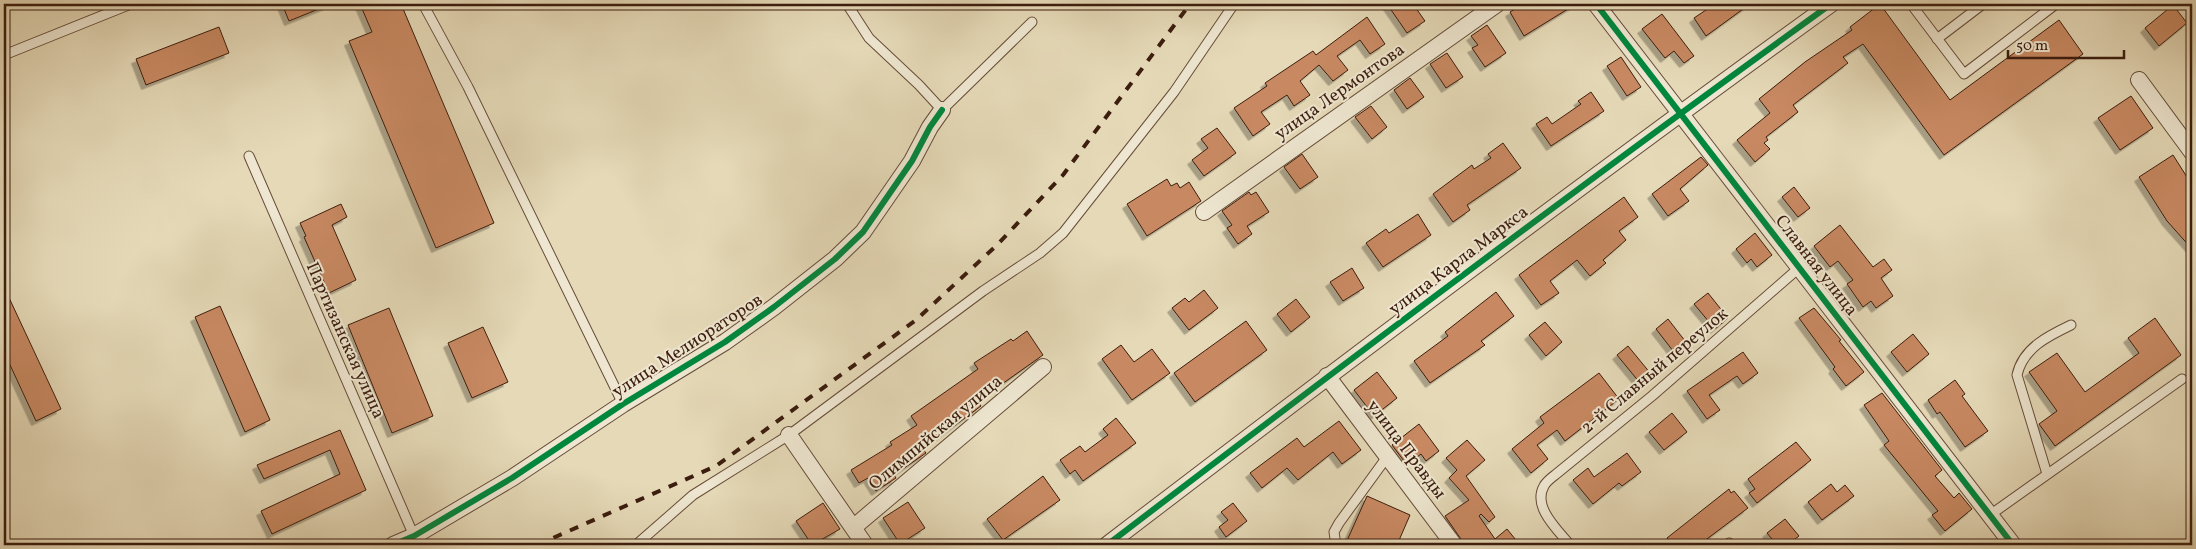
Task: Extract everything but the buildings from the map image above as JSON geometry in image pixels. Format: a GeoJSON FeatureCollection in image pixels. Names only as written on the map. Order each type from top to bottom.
{"type":"FeatureCollection","features":[{"type":"Feature","properties":{"kind":"street","name":"улица Лермонтова"},"geometry":{"type":"LineString","coordinates":[[1204,212],[1497,4]]}},
{"type":"Feature","properties":{"kind":"street","name":"Славная улица"},"geometry":{"type":"LineString","coordinates":[[1596,4],[2013,545]]}},
{"type":"Feature","properties":{"kind":"street","name":"улица Карла Маркса"},"geometry":{"type":"LineString","coordinates":[[1107,545],[1327,376],[1679,114],[1831,4]]}},
{"type":"Feature","properties":{"kind":"street"},"geometry":{"type":"LineString","coordinates":[[2139,80],[2192,152]]}},
{"type":"Feature","properties":{"kind":"street","name":"улица Мелиораторов"},"geometry":{"type":"LineString","coordinates":[[393,545],[414,536],[512,478],[623,404],[725,342],[774,307],[834,259],[863,232],[912,162],[930,127],[942,110]]}},
{"type":"Feature","properties":{"kind":"street","name":"Олимпийская улица"},"geometry":{"type":"LineString","coordinates":[[854,527],[1043,367]]}},
{"type":"Feature","properties":{"kind":"street","name":"улица Правды"},"geometry":{"type":"LineString","coordinates":[[1327,376],[1454,545]]}},
{"type":"Feature","properties":{"kind":"street"},"geometry":{"type":"LineString","coordinates":[[790,435],[865,545]]}},
{"type":"Feature","properties":{"kind":"lane"},"geometry":{"type":"LineString","coordinates":[[4,55],[131,4]]}},
{"type":"Feature","properties":{"kind":"lane"},"geometry":{"type":"LineString","coordinates":[[423,4],[468,87],[623,404]]}},
{"type":"Feature","properties":{"kind":"lane"},"geometry":{"type":"LineString","coordinates":[[847,4],[869,38],[920,85],[942,110],[1032,22]]}},
{"type":"Feature","properties":{"kind":"lane"},"geometry":{"type":"LineString","coordinates":[[636,545],[693,495],[790,435],[983,291],[1040,254],[1063,233],[1174,92],[1234,4]]}},
{"type":"Feature","properties":{"kind":"lane"},"geometry":{"type":"LineString","coordinates":[[1911,4],[1964,74],[2056,4]]}},
{"type":"Feature","properties":{"kind":"lane"},"geometry":{"type":"LineString","coordinates":[[1937,39],[1983,4]]}},
{"type":"Feature","properties":{"kind":"lane","name":"Партизанская улица"},"geometry":{"type":"LineString","coordinates":[[249,156],[414,536]]}},
{"type":"Feature","properties":{"kind":"lane","name":"2-й Славный переулок"},"geometry":{"type":"LineString","coordinates":[[1570,545],[1546,515],[1541,504],[1543,487],[1555,475],[1652,396],[1800,267]]}},
{"type":"Feature","properties":{"kind":"lane"},"geometry":{"type":"LineString","coordinates":[[2047,474],[2017,375],[2020,362],[2044,337],[2071,325]]}},
{"type":"Feature","properties":{"kind":"lane"},"geometry":{"type":"LineString","coordinates":[[1990,514],[2182,379]]}},
{"type":"Feature","properties":{"kind":"lane"},"geometry":{"type":"LineString","coordinates":[[1336,545],[1334,532],[1339,523],[1387,457]]}},
{"type":"Feature","properties":{"kind":"lane"},"geometry":{"type":"LineString","coordinates":[[1726,545],[1729,543],[1730,545]]}},
{"type":"Feature","properties":{"kind":"railway"},"geometry":{"type":"LineString","coordinates":[[537,545],[716,466],[916,320],[997,245],[1063,175],[1190,4]]}},
{"type":"Feature","properties":{"kind":"cycle path"},"geometry":{"type":"LineString","coordinates":[[1596,4],[2013,545]]}},
{"type":"Feature","properties":{"kind":"cycle path"},"geometry":{"type":"LineString","coordinates":[[1107,545],[1467,272],[1831,4]]}},
{"type":"Feature","properties":{"kind":"cycle path"},"geometry":{"type":"LineString","coordinates":[[393,545],[414,536],[512,478],[623,404],[725,342],[774,307],[835,259],[863,232],[912,161],[930,127],[942,110]]}}]}
